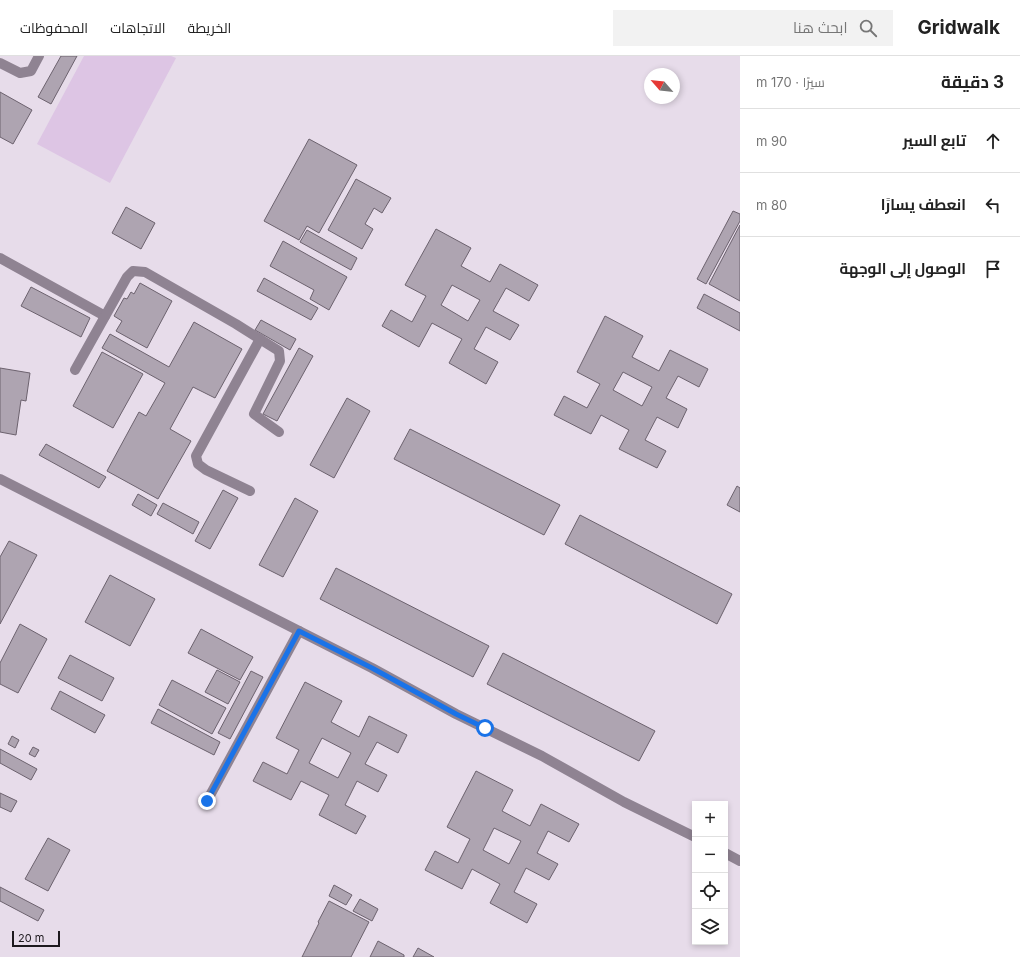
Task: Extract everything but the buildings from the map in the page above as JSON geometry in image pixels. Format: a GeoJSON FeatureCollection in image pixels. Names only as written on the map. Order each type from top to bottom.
{"type":"FeatureCollection","features":[{"type":"Feature","properties":{"kind":"lane"},"geometry":{"type":"LineString","coordinates":[[0,63],[20,73],[31,71],[39,56]]}},
{"type":"Feature","properties":{"kind":"lane"},"geometry":{"type":"LineString","coordinates":[[0,258],[105,316]]}},
{"type":"Feature","properties":{"kind":"lane"},"geometry":{"type":"LineString","coordinates":[[75,370],[127,277],[133,271],[145,272],[279,351],[280,361],[254,414],[279,432]]}},
{"type":"Feature","properties":{"kind":"lane"},"geometry":{"type":"LineString","coordinates":[[250,491],[206,470],[198,464],[196,456],[260,339]]}},
{"type":"Feature","properties":{"kind":"lane"},"geometry":{"type":"LineString","coordinates":[[0,479],[372,668],[456,714],[542,756],[624,802],[693,837]]}},
{"type":"Feature","properties":{"kind":"lane"},"geometry":{"type":"LineString","coordinates":[[207,801],[299,631]]}},
{"type":"Feature","properties":{"kind":"lane"},"geometry":{"type":"LineString","coordinates":[[728,854],[740,860]]}},
{"type":"Feature","properties":{"kind":"shaded area"},"geometry":{"type":"Polygon","coordinates":[[[84,56],[171,56],[176,58],[110,183],[37,144],[84,56]]]}},
{"type":"Feature","properties":{"kind":"route"},"geometry":{"type":"LineString","coordinates":[[207,801],[299,631],[485,728]]}}]}
